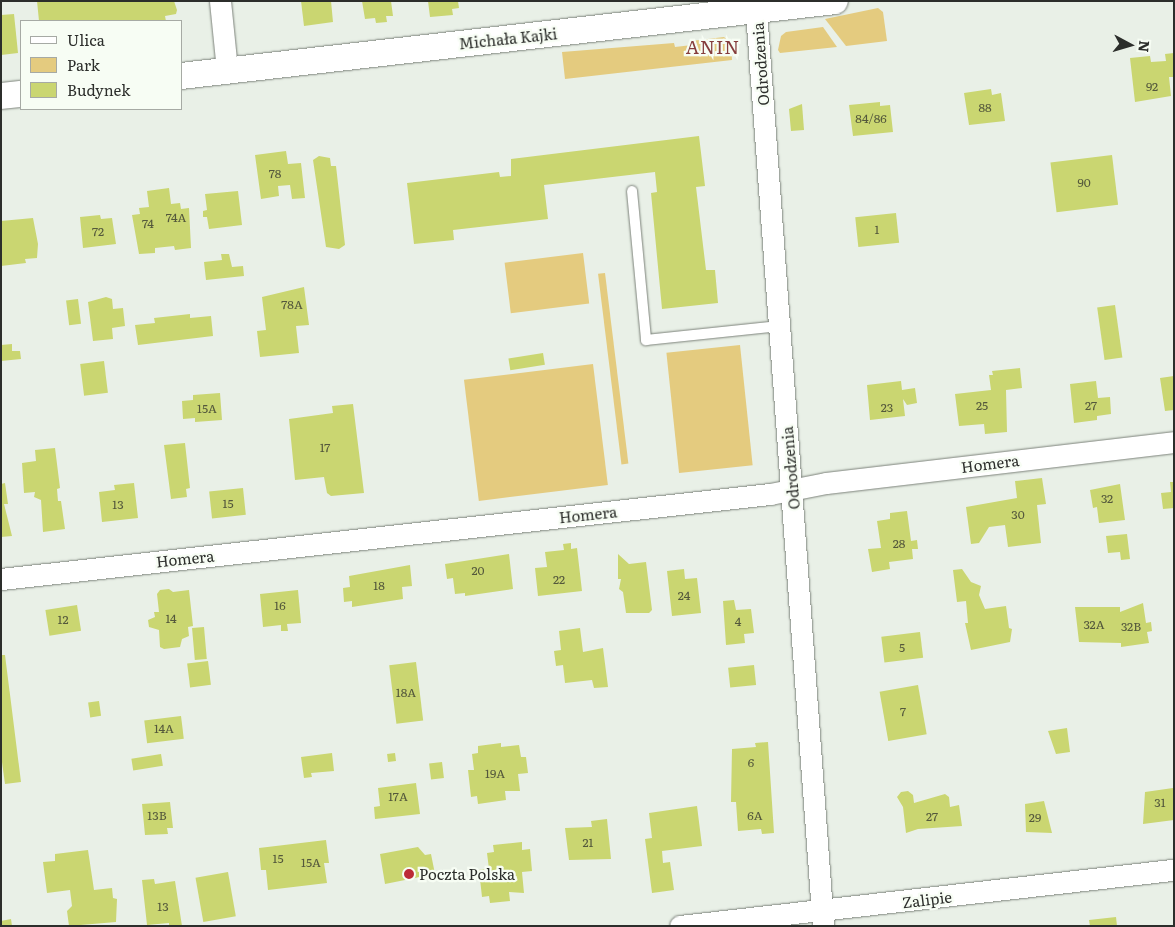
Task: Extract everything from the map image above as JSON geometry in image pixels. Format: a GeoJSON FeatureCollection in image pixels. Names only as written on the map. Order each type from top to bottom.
{"type":"FeatureCollection","features":[{"type":"Feature","properties":{"kind":"street"},"geometry":{"type":"LineString","coordinates":[[220,1],[227,70]]}},
{"type":"Feature","properties":{"kind":"street","name":"Michała Kajki"},"geometry":{"type":"LineString","coordinates":[[182,76],[835,1]]}},
{"type":"Feature","properties":{"kind":"street","name":"Odrodzenia"},"geometry":{"type":"LineString","coordinates":[[756,11],[822,919]]}},
{"type":"Feature","properties":{"kind":"street"},"geometry":{"type":"LineString","coordinates":[[1,96],[20,94]]}},
{"type":"Feature","properties":{"kind":"street","name":"Homera"},"geometry":{"type":"LineString","coordinates":[[1,579],[792,490],[826,482],[1174,442]]}},
{"type":"Feature","properties":{"kind":"street","name":"Zalipie"},"geometry":{"type":"LineString","coordinates":[[680,926],[822,919],[1174,870]]}},
{"type":"Feature","properties":{"kind":"lane"},"geometry":{"type":"LineString","coordinates":[[632,191],[646,340],[779,326]]}},
{"type":"Feature","properties":{"kind":"green space"},"geometry":{"type":"Polygon","coordinates":[[[878,8],[883,12],[887,41],[846,46],[825,19],[878,8]]]}},
{"type":"Feature","properties":{"kind":"green space"},"geometry":{"type":"Polygon","coordinates":[[[823,27],[837,47],[780,53],[778,50],[781,36],[786,32],[823,27]]]}},
{"type":"Feature","properties":{"kind":"green space"},"geometry":{"type":"Polygon","coordinates":[[[724,37],[731,43],[732,60],[565,79],[562,52],[674,43],[675,47],[692,45],[691,41],[724,37]]]}},
{"type":"Feature","properties":{"kind":"green space"},"geometry":{"type":"Polygon","coordinates":[[[583,253],[589,304],[511,313],[505,263],[583,253]]]}},
{"type":"Feature","properties":{"kind":"green space"},"geometry":{"type":"Polygon","coordinates":[[[605,273],[628,464],[621,464],[598,274],[605,273]]]}},
{"type":"Feature","properties":{"kind":"green space"},"geometry":{"type":"Polygon","coordinates":[[[740,345],[753,465],[679,473],[666,353],[740,345]]]}},
{"type":"Feature","properties":{"kind":"green space"},"geometry":{"type":"Polygon","coordinates":[[[593,364],[608,485],[479,501],[464,380],[593,364]]]}},
{"type":"Feature","properties":{"kind":"building"},"geometry":{"type":"Polygon","coordinates":[[[37,1],[174,1],[177,10],[176,14],[165,16],[166,20],[39,20],[37,1]]]}},
{"type":"Feature","properties":{"kind":"building"},"geometry":{"type":"Polygon","coordinates":[[[301,1],[331,1],[333,22],[304,26],[301,1]]]}},
{"type":"Feature","properties":{"kind":"building"},"geometry":{"type":"Polygon","coordinates":[[[362,1],[391,1],[393,16],[386,16],[387,22],[376,23],[375,18],[365,19],[362,1]]]}},
{"type":"Feature","properties":{"kind":"building"},"geometry":{"type":"Polygon","coordinates":[[[428,1],[458,1],[459,8],[452,9],[453,15],[430,17],[428,1]]]}},
{"type":"Feature","properties":{"kind":"building"},"geometry":{"type":"Polygon","coordinates":[[[14,14],[18,53],[1,55],[1,15],[14,14]]]}},
{"type":"Feature","properties":{"kind":"building"},"geometry":{"type":"Polygon","coordinates":[[[1174,53],[1174,77],[1169,77],[1171,96],[1135,102],[1130,58],[1150,56],[1151,62],[1166,61],[1165,54],[1174,53]]]}},
{"type":"Feature","properties":{"kind":"building"},"geometry":{"type":"Polygon","coordinates":[[[991,89],[992,95],[1001,93],[1005,121],[969,125],[964,93],[991,89]]]}},
{"type":"Feature","properties":{"kind":"building"},"geometry":{"type":"Polygon","coordinates":[[[880,102],[880,106],[890,105],[893,132],[853,136],[849,105],[880,102]]]}},
{"type":"Feature","properties":{"kind":"building"},"geometry":{"type":"Polygon","coordinates":[[[802,104],[804,130],[791,131],[789,109],[802,104]]]}},
{"type":"Feature","properties":{"kind":"building"},"geometry":{"type":"Polygon","coordinates":[[[699,136],[705,186],[696,187],[706,270],[715,270],[718,303],[662,309],[651,193],[657,192],[655,172],[544,185],[548,219],[453,230],[454,240],[414,244],[407,183],[499,172],[500,177],[511,176],[511,159],[699,136]]]}},
{"type":"Feature","properties":{"kind":"building"},"geometry":{"type":"Polygon","coordinates":[[[286,151],[288,164],[301,163],[305,198],[292,199],[290,185],[278,186],[279,196],[261,199],[255,155],[286,151]]]}},
{"type":"Feature","properties":{"kind":"building"},"geometry":{"type":"Polygon","coordinates":[[[1112,155],[1118,205],[1057,212],[1050,163],[1112,155]]]}},
{"type":"Feature","properties":{"kind":"building"},"geometry":{"type":"Polygon","coordinates":[[[319,156],[330,158],[331,166],[336,166],[345,245],[339,249],[326,247],[313,160],[319,156]]]}},
{"type":"Feature","properties":{"kind":"building"},"geometry":{"type":"Polygon","coordinates":[[[169,188],[171,204],[180,203],[181,209],[189,208],[191,248],[175,250],[174,246],[155,248],[155,253],[139,254],[132,215],[140,214],[139,208],[149,207],[147,191],[169,188]]]}},
{"type":"Feature","properties":{"kind":"building"},"geometry":{"type":"Polygon","coordinates":[[[238,191],[242,225],[209,229],[207,217],[203,217],[203,211],[207,210],[205,194],[238,191]]]}},
{"type":"Feature","properties":{"kind":"building"},"geometry":{"type":"Polygon","coordinates":[[[896,213],[899,243],[858,247],[855,217],[896,213]]]}},
{"type":"Feature","properties":{"kind":"building"},"geometry":{"type":"Polygon","coordinates":[[[100,215],[101,219],[112,218],[116,244],[83,248],[80,217],[100,215]]]}},
{"type":"Feature","properties":{"kind":"building"},"geometry":{"type":"Polygon","coordinates":[[[33,218],[38,244],[37,258],[25,259],[26,263],[1,266],[1,221],[33,218]]]}},
{"type":"Feature","properties":{"kind":"building"},"geometry":{"type":"Polygon","coordinates":[[[221,254],[229,254],[232,267],[243,266],[244,276],[206,280],[204,262],[222,260],[221,254]]]}},
{"type":"Feature","properties":{"kind":"building"},"geometry":{"type":"Polygon","coordinates":[[[304,287],[309,325],[296,326],[299,353],[260,357],[257,331],[266,330],[262,297],[304,287]]]}},
{"type":"Feature","properties":{"kind":"building"},"geometry":{"type":"Polygon","coordinates":[[[106,297],[112,299],[113,309],[123,308],[125,326],[112,328],[113,339],[93,341],[88,302],[106,297]]]}},
{"type":"Feature","properties":{"kind":"building"},"geometry":{"type":"Polygon","coordinates":[[[78,299],[81,324],[69,325],[66,300],[78,299]]]}},
{"type":"Feature","properties":{"kind":"building"},"geometry":{"type":"Polygon","coordinates":[[[1115,305],[1122,357],[1105,360],[1097,308],[1115,305]]]}},
{"type":"Feature","properties":{"kind":"building"},"geometry":{"type":"Polygon","coordinates":[[[190,314],[190,318],[211,316],[213,336],[138,345],[135,325],[155,323],[154,318],[190,314]]]}},
{"type":"Feature","properties":{"kind":"building"},"geometry":{"type":"Polygon","coordinates":[[[12,344],[12,351],[20,351],[21,359],[1,361],[1,345],[12,344]]]}},
{"type":"Feature","properties":{"kind":"building"},"geometry":{"type":"Polygon","coordinates":[[[543,353],[545,365],[510,370],[508,358],[543,353]]]}},
{"type":"Feature","properties":{"kind":"building"},"geometry":{"type":"Polygon","coordinates":[[[104,361],[108,393],[84,396],[80,364],[104,361]]]}},
{"type":"Feature","properties":{"kind":"building"},"geometry":{"type":"Polygon","coordinates":[[[1020,368],[1022,388],[1006,390],[1007,432],[985,434],[984,424],[959,426],[955,394],[991,390],[989,375],[993,375],[992,371],[1020,368]]]}},
{"type":"Feature","properties":{"kind":"building"},"geometry":{"type":"Polygon","coordinates":[[[1174,376],[1174,410],[1165,411],[1160,378],[1174,376]]]}},
{"type":"Feature","properties":{"kind":"building"},"geometry":{"type":"Polygon","coordinates":[[[901,381],[902,390],[915,388],[917,403],[907,405],[903,399],[905,416],[870,420],[867,385],[901,381]]]}},
{"type":"Feature","properties":{"kind":"building"},"geometry":{"type":"Polygon","coordinates":[[[1096,381],[1098,398],[1110,397],[1111,414],[1097,416],[1097,420],[1074,423],[1070,384],[1096,381]]]}},
{"type":"Feature","properties":{"kind":"building"},"geometry":{"type":"Polygon","coordinates":[[[220,393],[222,420],[195,422],[195,418],[183,419],[182,401],[193,400],[193,395],[220,393]]]}},
{"type":"Feature","properties":{"kind":"building"},"geometry":{"type":"Polygon","coordinates":[[[353,404],[364,493],[331,496],[327,493],[324,477],[295,480],[289,419],[333,413],[332,406],[353,404]]]}},
{"type":"Feature","properties":{"kind":"building"},"geometry":{"type":"Polygon","coordinates":[[[185,443],[190,488],[186,489],[187,497],[171,499],[164,445],[185,443]]]}},
{"type":"Feature","properties":{"kind":"building"},"geometry":{"type":"Polygon","coordinates":[[[55,448],[60,488],[57,489],[58,501],[61,501],[65,529],[43,532],[41,500],[34,497],[35,492],[24,493],[22,463],[36,461],[35,450],[55,448]]]}},
{"type":"Feature","properties":{"kind":"building"},"geometry":{"type":"Polygon","coordinates":[[[1042,478],[1046,504],[1037,505],[1041,543],[1008,547],[1005,525],[989,527],[979,543],[971,544],[966,507],[1017,498],[1015,481],[1042,478]]]}},
{"type":"Feature","properties":{"kind":"building"},"geometry":{"type":"Polygon","coordinates":[[[1170,482],[1174,482],[1174,508],[1163,509],[1161,493],[1171,492],[1170,482]]]}},
{"type":"Feature","properties":{"kind":"building"},"geometry":{"type":"Polygon","coordinates":[[[5,483],[8,504],[4,504],[12,536],[1,537],[1,484],[5,483]]]}},
{"type":"Feature","properties":{"kind":"building"},"geometry":{"type":"Polygon","coordinates":[[[134,483],[138,518],[102,522],[99,492],[115,490],[114,485],[134,483]]]}},
{"type":"Feature","properties":{"kind":"building"},"geometry":{"type":"Polygon","coordinates":[[[1120,484],[1125,520],[1099,523],[1097,507],[1093,508],[1090,490],[1120,484]]]}},
{"type":"Feature","properties":{"kind":"building"},"geometry":{"type":"Polygon","coordinates":[[[243,488],[246,515],[212,518],[209,492],[243,488]]]}},
{"type":"Feature","properties":{"kind":"building"},"geometry":{"type":"Polygon","coordinates":[[[907,511],[911,541],[917,540],[918,549],[912,549],[913,559],[889,562],[890,569],[872,572],[868,549],[881,548],[877,521],[890,519],[890,513],[907,511]]]}},
{"type":"Feature","properties":{"kind":"building"},"geometry":{"type":"Polygon","coordinates":[[[1127,534],[1130,559],[1121,560],[1120,552],[1108,553],[1106,536],[1127,534]]]}},
{"type":"Feature","properties":{"kind":"building"},"geometry":{"type":"Polygon","coordinates":[[[571,543],[571,549],[577,548],[582,591],[538,596],[535,568],[547,567],[545,552],[564,550],[563,544],[571,543]]]}},
{"type":"Feature","properties":{"kind":"building"},"geometry":{"type":"Polygon","coordinates":[[[509,554],[513,589],[465,596],[465,593],[455,594],[453,578],[447,579],[445,564],[509,554]]]}},
{"type":"Feature","properties":{"kind":"building"},"geometry":{"type":"Polygon","coordinates":[[[618,554],[629,564],[646,562],[652,610],[649,613],[626,613],[623,592],[619,589],[621,579],[618,579],[618,554]]]}},
{"type":"Feature","properties":{"kind":"building"},"geometry":{"type":"Polygon","coordinates":[[[410,565],[412,586],[402,587],[403,599],[352,607],[352,601],[344,602],[343,588],[350,587],[349,576],[410,565]]]}},
{"type":"Feature","properties":{"kind":"building"},"geometry":{"type":"Polygon","coordinates":[[[684,569],[685,579],[697,578],[701,613],[672,616],[667,571],[684,569]]]}},
{"type":"Feature","properties":{"kind":"building"},"geometry":{"type":"Polygon","coordinates":[[[962,569],[971,582],[981,586],[979,595],[985,609],[1006,606],[1009,628],[1012,629],[1010,642],[971,650],[965,623],[968,623],[966,601],[957,602],[953,570],[962,569]]]}},
{"type":"Feature","properties":{"kind":"building"},"geometry":{"type":"Polygon","coordinates":[[[169,589],[173,592],[189,590],[193,626],[188,627],[189,636],[182,639],[180,647],[164,649],[160,647],[159,630],[149,627],[148,620],[155,617],[154,612],[159,612],[157,594],[160,590],[169,589]]]}},
{"type":"Feature","properties":{"kind":"building"},"geometry":{"type":"Polygon","coordinates":[[[298,590],[301,623],[287,624],[288,631],[281,631],[281,625],[263,627],[260,594],[298,590]]]}},
{"type":"Feature","properties":{"kind":"building"},"geometry":{"type":"Polygon","coordinates":[[[734,600],[736,610],[751,609],[754,633],[744,634],[745,643],[726,645],[723,601],[734,600]]]}},
{"type":"Feature","properties":{"kind":"building"},"geometry":{"type":"Polygon","coordinates":[[[1143,603],[1146,623],[1151,622],[1152,631],[1147,632],[1149,643],[1121,647],[1121,643],[1079,642],[1075,607],[1120,607],[1120,612],[1143,603]]]}},
{"type":"Feature","properties":{"kind":"building"},"geometry":{"type":"Polygon","coordinates":[[[77,605],[81,631],[49,636],[45,610],[77,605]]]}},
{"type":"Feature","properties":{"kind":"building"},"geometry":{"type":"Polygon","coordinates":[[[204,627],[207,659],[195,660],[192,628],[204,627]]]}},
{"type":"Feature","properties":{"kind":"building"},"geometry":{"type":"Polygon","coordinates":[[[580,628],[583,652],[603,648],[608,687],[594,688],[592,680],[565,683],[563,665],[556,666],[554,651],[561,650],[559,631],[580,628]]]}},
{"type":"Feature","properties":{"kind":"building"},"geometry":{"type":"Polygon","coordinates":[[[920,632],[923,658],[884,663],[881,637],[920,632]]]}},
{"type":"Feature","properties":{"kind":"building"},"geometry":{"type":"Polygon","coordinates":[[[1,655],[5,655],[21,782],[5,784],[1,755],[1,655]]]}},
{"type":"Feature","properties":{"kind":"building"},"geometry":{"type":"Polygon","coordinates":[[[208,661],[211,685],[190,687],[187,664],[208,661]]]}},
{"type":"Feature","properties":{"kind":"building"},"geometry":{"type":"Polygon","coordinates":[[[416,662],[423,721],[396,724],[389,665],[416,662]]]}},
{"type":"Feature","properties":{"kind":"building"},"geometry":{"type":"Polygon","coordinates":[[[754,665],[756,685],[730,688],[728,668],[754,665]]]}},
{"type":"Feature","properties":{"kind":"building"},"geometry":{"type":"Polygon","coordinates":[[[918,685],[927,734],[888,741],[880,692],[918,685]]]}},
{"type":"Feature","properties":{"kind":"building"},"geometry":{"type":"Polygon","coordinates":[[[99,701],[101,716],[90,717],[88,703],[99,701]]]}},
{"type":"Feature","properties":{"kind":"building"},"geometry":{"type":"Polygon","coordinates":[[[181,716],[184,739],[147,743],[144,721],[181,716]]]}},
{"type":"Feature","properties":{"kind":"building"},"geometry":{"type":"Polygon","coordinates":[[[1067,728],[1070,752],[1056,754],[1048,731],[1067,728]]]}},
{"type":"Feature","properties":{"kind":"building"},"geometry":{"type":"Polygon","coordinates":[[[768,742],[774,833],[762,834],[761,829],[738,831],[736,802],[731,802],[732,749],[756,747],[755,743],[768,742]]]}},
{"type":"Feature","properties":{"kind":"building"},"geometry":{"type":"Polygon","coordinates":[[[501,743],[501,747],[519,745],[521,757],[526,757],[528,773],[518,774],[520,791],[505,791],[506,800],[478,804],[477,796],[471,797],[468,770],[474,770],[472,754],[478,753],[478,746],[501,743]]]}},
{"type":"Feature","properties":{"kind":"building"},"geometry":{"type":"Polygon","coordinates":[[[332,753],[334,771],[311,773],[312,777],[304,778],[301,757],[332,753]]]}},
{"type":"Feature","properties":{"kind":"building"},"geometry":{"type":"Polygon","coordinates":[[[395,753],[396,761],[388,762],[387,754],[395,753]]]}},
{"type":"Feature","properties":{"kind":"building"},"geometry":{"type":"Polygon","coordinates":[[[161,754],[163,766],[133,771],[131,759],[161,754]]]}},
{"type":"Feature","properties":{"kind":"building"},"geometry":{"type":"Polygon","coordinates":[[[442,762],[444,778],[431,779],[429,764],[442,762]]]}},
{"type":"Feature","properties":{"kind":"building"},"geometry":{"type":"Polygon","coordinates":[[[416,783],[420,814],[375,819],[374,807],[380,806],[378,788],[416,783]]]}},
{"type":"Feature","properties":{"kind":"building"},"geometry":{"type":"Polygon","coordinates":[[[1173,788],[1174,820],[1143,824],[1145,792],[1173,788]]]}},
{"type":"Feature","properties":{"kind":"building"},"geometry":{"type":"Polygon","coordinates":[[[908,791],[913,795],[914,803],[945,794],[949,797],[950,807],[959,805],[962,826],[918,829],[906,833],[903,807],[897,797],[901,792],[908,791]]]}},
{"type":"Feature","properties":{"kind":"building"},"geometry":{"type":"Polygon","coordinates":[[[1044,801],[1052,833],[1026,832],[1025,804],[1044,801]]]}},
{"type":"Feature","properties":{"kind":"building"},"geometry":{"type":"Polygon","coordinates":[[[170,802],[173,828],[167,828],[168,834],[145,835],[142,804],[170,802]]]}},
{"type":"Feature","properties":{"kind":"building"},"geometry":{"type":"Polygon","coordinates":[[[697,806],[702,846],[662,851],[663,863],[670,862],[674,890],[652,893],[645,839],[652,838],[649,813],[697,806]]]}},
{"type":"Feature","properties":{"kind":"building"},"geometry":{"type":"Polygon","coordinates":[[[607,819],[611,859],[569,860],[565,828],[592,827],[591,821],[607,819]]]}},
{"type":"Feature","properties":{"kind":"building"},"geometry":{"type":"Polygon","coordinates":[[[326,840],[329,863],[324,863],[327,883],[268,890],[266,870],[261,870],[259,848],[326,840]]]}},
{"type":"Feature","properties":{"kind":"building"},"geometry":{"type":"Polygon","coordinates":[[[522,842],[522,850],[530,849],[532,871],[522,872],[524,893],[509,892],[510,901],[490,903],[489,896],[482,897],[479,870],[489,869],[487,853],[494,852],[493,845],[522,842]]]}},
{"type":"Feature","properties":{"kind":"building"},"geometry":{"type":"Polygon","coordinates":[[[418,847],[425,855],[431,854],[435,874],[385,884],[380,854],[418,847]]]}},
{"type":"Feature","properties":{"kind":"building"},"geometry":{"type":"Polygon","coordinates":[[[88,850],[94,890],[112,888],[113,898],[117,899],[116,922],[69,926],[67,911],[72,906],[70,890],[47,893],[43,862],[55,861],[55,854],[88,850]]]}},
{"type":"Feature","properties":{"kind":"building"},"geometry":{"type":"Polygon","coordinates":[[[228,872],[236,916],[203,922],[196,878],[228,872]]]}},
{"type":"Feature","properties":{"kind":"building"},"geometry":{"type":"Polygon","coordinates":[[[154,879],[155,884],[175,881],[182,926],[169,926],[169,923],[147,925],[142,880],[154,879]]]}},
{"type":"Feature","properties":{"kind":"building"},"geometry":{"type":"Polygon","coordinates":[[[1116,917],[1117,926],[1090,926],[1089,920],[1116,917]]]}},
{"type":"Feature","properties":{"kind":"building"},"geometry":{"type":"Polygon","coordinates":[[[11,919],[12,926],[1,926],[1,921],[11,919]]]}},
{"type":"Feature","properties":{"kind":"place","name":"Poczta Polska"},"geometry":{"type":"Point","coordinates":[409,874]}},
{"type":"Feature","properties":{"kind":"district","name":"ANIN"},"geometry":{"type":"Point","coordinates":[713,47]}}]}
